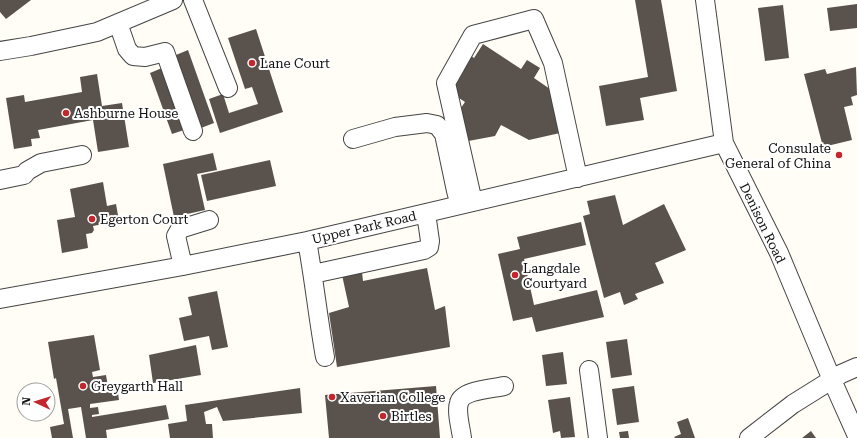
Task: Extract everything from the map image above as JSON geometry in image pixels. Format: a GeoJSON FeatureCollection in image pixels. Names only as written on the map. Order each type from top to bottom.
{"type":"FeatureCollection","features":[{"type":"Feature","properties":{"kind":"street"},"geometry":{"type":"LineString","coordinates":[[0,51],[97,32],[173,0]]}},
{"type":"Feature","properties":{"kind":"street"},"geometry":{"type":"LineString","coordinates":[[193,0],[228,88]]}},
{"type":"Feature","properties":{"kind":"street","name":"Denison Road"},"geometry":{"type":"LineString","coordinates":[[705,0],[724,143],[779,253],[857,436]]}},
{"type":"Feature","properties":{"kind":"street"},"geometry":{"type":"LineString","coordinates":[[467,203],[446,83],[473,35],[534,20],[553,63],[578,178]]}},
{"type":"Feature","properties":{"kind":"street"},"geometry":{"type":"LineString","coordinates":[[118,24],[127,49],[132,56],[145,57],[165,52],[193,131]]}},
{"type":"Feature","properties":{"kind":"street"},"geometry":{"type":"LineString","coordinates":[[353,139],[395,127],[427,123],[436,126],[444,134],[456,191],[467,203]]}},
{"type":"Feature","properties":{"kind":"street","name":"Upper Park Road"},"geometry":{"type":"LineString","coordinates":[[0,299],[183,266],[307,241],[724,143]]}},
{"type":"Feature","properties":{"kind":"street"},"geometry":{"type":"LineString","coordinates":[[0,180],[24,176],[33,167],[41,163],[82,155]]}},
{"type":"Feature","properties":{"kind":"street"},"geometry":{"type":"LineString","coordinates":[[313,274],[424,250],[429,247],[430,241],[426,213]]}},
{"type":"Feature","properties":{"kind":"street"},"geometry":{"type":"LineString","coordinates":[[183,266],[176,236],[180,229],[209,220]]}},
{"type":"Feature","properties":{"kind":"street"},"geometry":{"type":"LineString","coordinates":[[307,241],[325,357]]}},
{"type":"Feature","properties":{"kind":"street"},"geometry":{"type":"LineString","coordinates":[[750,438],[793,404],[841,374],[857,367]]}},
{"type":"Feature","properties":{"kind":"street"},"geometry":{"type":"LineString","coordinates":[[589,370],[598,438]]}},
{"type":"Feature","properties":{"kind":"street"},"geometry":{"type":"LineString","coordinates":[[462,438],[458,410],[462,397],[469,393],[504,386]]}},
{"type":"Feature","properties":{"kind":"building"},"geometry":{"type":"Polygon","coordinates":[[[0,0],[31,0],[6,19],[0,12],[0,0]]]}},
{"type":"Feature","properties":{"kind":"building"},"geometry":{"type":"Polygon","coordinates":[[[635,0],[661,0],[677,91],[640,98],[644,120],[606,126],[599,86],[648,77],[635,0]]]}},
{"type":"Feature","properties":{"kind":"building"},"geometry":{"type":"Polygon","coordinates":[[[857,4],[857,28],[830,31],[827,8],[857,4]]]}},
{"type":"Feature","properties":{"kind":"building"},"geometry":{"type":"Polygon","coordinates":[[[783,5],[789,58],[765,61],[758,8],[783,5]]]}},
{"type":"Feature","properties":{"kind":"building","name":"Lane Court"},"geometry":{"type":"Polygon","coordinates":[[[256,29],[283,112],[220,133],[209,99],[223,94],[229,113],[258,104],[252,87],[245,89],[228,38],[256,29]]]}},
{"type":"Feature","properties":{"kind":"building"},"geometry":{"type":"Polygon","coordinates":[[[483,44],[521,69],[527,60],[540,68],[534,78],[550,89],[560,133],[529,140],[501,125],[495,136],[463,142],[458,112],[465,102],[450,92],[464,71],[457,67],[467,53],[474,58],[483,44]]]}},
{"type":"Feature","properties":{"kind":"building"},"geometry":{"type":"Polygon","coordinates":[[[188,50],[214,123],[201,128],[176,55],[188,50]]]}},
{"type":"Feature","properties":{"kind":"building"},"geometry":{"type":"Polygon","coordinates":[[[856,67],[857,95],[851,97],[853,105],[844,107],[852,140],[823,147],[804,74],[825,69],[827,74],[856,67]]]}},
{"type":"Feature","properties":{"kind":"building"},"geometry":{"type":"Polygon","coordinates":[[[162,68],[184,130],[172,134],[150,73],[162,68]]]}},
{"type":"Feature","properties":{"kind":"building","name":"Ashburne House"},"geometry":{"type":"Polygon","coordinates":[[[97,74],[102,106],[122,103],[129,147],[98,152],[93,120],[38,130],[40,138],[31,139],[32,146],[14,149],[6,98],[24,95],[25,102],[82,92],[80,77],[97,74]]]}},
{"type":"Feature","properties":{"kind":"building"},"geometry":{"type":"Polygon","coordinates":[[[213,153],[217,170],[197,174],[205,210],[174,217],[163,164],[213,153]]]}},
{"type":"Feature","properties":{"kind":"building"},"geometry":{"type":"Polygon","coordinates":[[[270,160],[276,186],[207,201],[201,175],[270,160]]]}},
{"type":"Feature","properties":{"kind":"building","name":"Egerton Court"},"geometry":{"type":"Polygon","coordinates":[[[103,182],[107,206],[116,204],[119,221],[93,226],[94,230],[92,233],[86,234],[88,248],[62,253],[57,220],[75,217],[70,189],[103,182]]]}},
{"type":"Feature","properties":{"kind":"building"},"geometry":{"type":"Polygon","coordinates":[[[615,195],[623,225],[664,204],[686,250],[655,263],[664,283],[635,294],[638,299],[624,305],[620,292],[604,298],[583,216],[590,214],[587,201],[615,195]]]}},
{"type":"Feature","properties":{"kind":"building","name":"Langdale Courtyard"},"geometry":{"type":"Polygon","coordinates":[[[581,222],[586,245],[524,259],[534,305],[597,290],[604,317],[536,332],[532,317],[513,321],[498,254],[520,249],[517,237],[581,222]]]}},
{"type":"Feature","properties":{"kind":"building"},"geometry":{"type":"Polygon","coordinates":[[[427,268],[435,310],[445,306],[450,347],[337,367],[329,313],[349,307],[342,275],[362,272],[363,281],[427,268]]]}},
{"type":"Feature","properties":{"kind":"building"},"geometry":{"type":"Polygon","coordinates":[[[217,291],[228,347],[212,350],[209,336],[184,341],[179,318],[192,315],[188,297],[217,291]]]}},
{"type":"Feature","properties":{"kind":"building","name":"Greygarth Hall"},"geometry":{"type":"Polygon","coordinates":[[[94,335],[100,370],[92,372],[93,377],[106,375],[108,387],[117,386],[119,400],[90,404],[90,408],[98,407],[99,414],[92,415],[92,417],[166,405],[169,419],[106,430],[107,438],[86,438],[81,407],[68,409],[73,438],[52,438],[50,427],[64,424],[48,342],[94,335]]]}},
{"type":"Feature","properties":{"kind":"building"},"geometry":{"type":"Polygon","coordinates":[[[627,339],[632,375],[611,378],[606,342],[627,339]]]}},
{"type":"Feature","properties":{"kind":"building"},"geometry":{"type":"Polygon","coordinates":[[[196,345],[201,375],[153,383],[149,355],[196,345]]]}},
{"type":"Feature","properties":{"kind":"building"},"geometry":{"type":"Polygon","coordinates":[[[563,352],[567,384],[546,386],[542,355],[563,352]]]}},
{"type":"Feature","properties":{"kind":"building","name":"Birtles"},"geometry":{"type":"Polygon","coordinates":[[[436,386],[440,438],[329,438],[325,395],[436,386]]]}},
{"type":"Feature","properties":{"kind":"building"},"geometry":{"type":"Polygon","coordinates":[[[634,386],[639,422],[617,425],[612,389],[634,386]]]}},
{"type":"Feature","properties":{"kind":"building"},"geometry":{"type":"Polygon","coordinates":[[[300,388],[302,413],[223,421],[217,407],[204,412],[206,424],[212,424],[213,438],[170,438],[168,424],[187,421],[185,405],[300,388]]]}},
{"type":"Feature","properties":{"kind":"building"},"geometry":{"type":"Polygon","coordinates":[[[570,397],[575,437],[561,438],[560,431],[553,433],[548,400],[570,397]]]}},
{"type":"Feature","properties":{"kind":"building"},"geometry":{"type":"Polygon","coordinates":[[[688,418],[695,438],[675,438],[674,437],[681,434],[677,422],[688,418]]]}},
{"type":"Feature","properties":{"kind":"building"},"geometry":{"type":"Polygon","coordinates":[[[628,431],[629,438],[620,438],[619,432],[628,431]]]}},
{"type":"Feature","properties":{"kind":"building"},"geometry":{"type":"Polygon","coordinates":[[[811,431],[816,438],[802,438],[811,431]]]}},
{"type":"Feature","properties":{"kind":"place","name":"Lane Court"},"geometry":{"type":"Point","coordinates":[252,63]}},
{"type":"Feature","properties":{"kind":"place","name":"Ashburne House"},"geometry":{"type":"Point","coordinates":[66,113]}},
{"type":"Feature","properties":{"kind":"place","name":"Consulate General of China"},"geometry":{"type":"Point","coordinates":[839,155]}},
{"type":"Feature","properties":{"kind":"place","name":"Egerton Court"},"geometry":{"type":"Point","coordinates":[92,219]}},
{"type":"Feature","properties":{"kind":"place","name":"Langdale Courtyard"},"geometry":{"type":"Point","coordinates":[515,275]}},
{"type":"Feature","properties":{"kind":"place","name":"Greygarth Hall"},"geometry":{"type":"Point","coordinates":[83,386]}},
{"type":"Feature","properties":{"kind":"place","name":"Xaverian College"},"geometry":{"type":"Point","coordinates":[332,397]}},
{"type":"Feature","properties":{"kind":"place","name":"Birtles"},"geometry":{"type":"Point","coordinates":[383,416]}}]}
